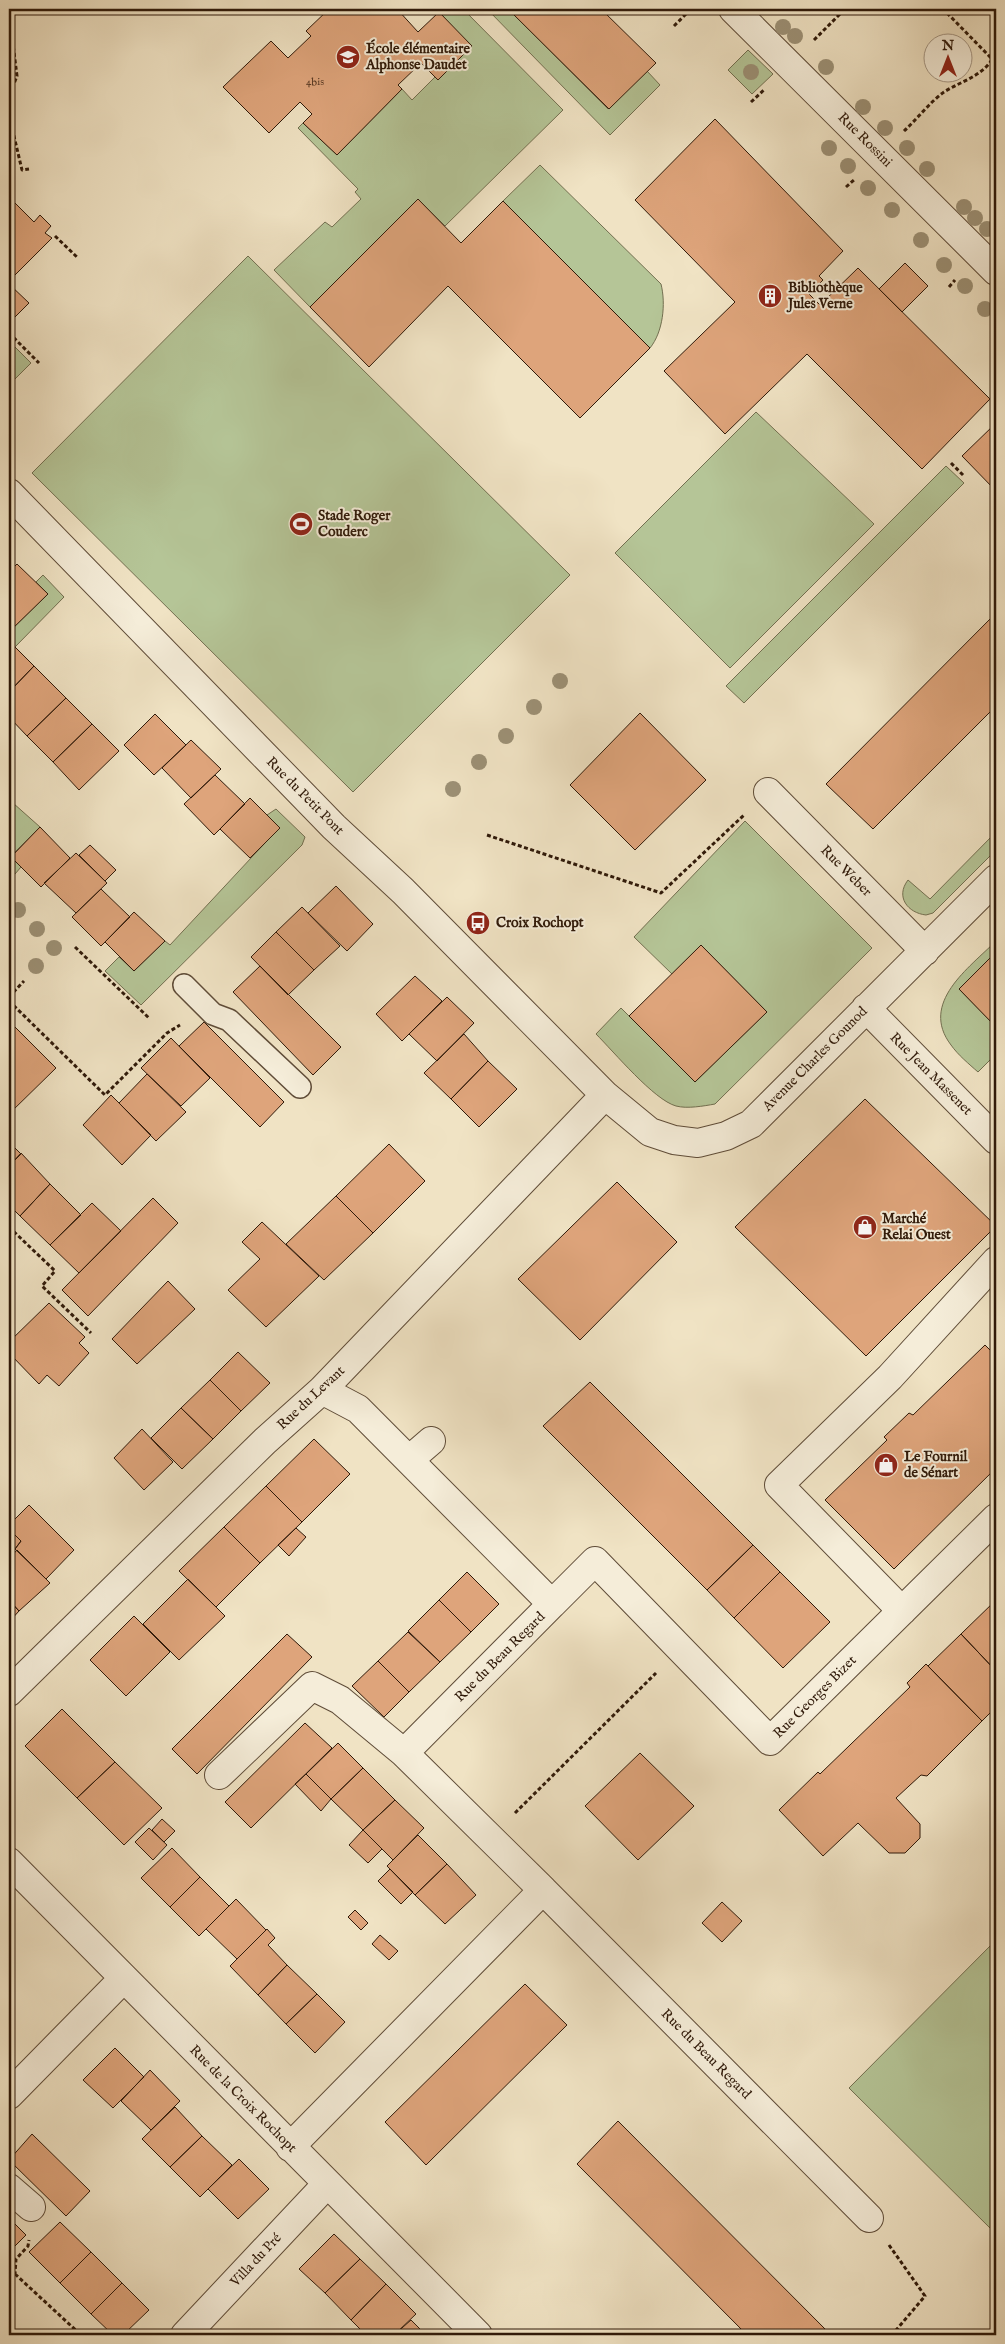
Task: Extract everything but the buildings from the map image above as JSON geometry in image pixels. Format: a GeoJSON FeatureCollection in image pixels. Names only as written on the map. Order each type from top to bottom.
{"type":"FeatureCollection","features":[{"type":"Feature","properties":{"kind":"street","name":"Rue Rossini"},"geometry":{"type":"LineString","coordinates":[[733,9],[996,271]]}},
{"type":"Feature","properties":{"kind":"street","name":"Rue du Petit Pont"},"geometry":{"type":"LineString","coordinates":[[9,493],[334,827],[403,891],[605,1095]]}},
{"type":"Feature","properties":{"kind":"street","name":"Rue Weber"},"geometry":{"type":"LineString","coordinates":[[768,792],[925,951]]}},
{"type":"Feature","properties":{"kind":"street","name":"Avenue Charles Gounod"},"geometry":{"type":"LineString","coordinates":[[605,1095],[650,1132],[666,1138],[698,1143],[726,1136],[751,1124],[996,879]]}},
{"type":"Feature","properties":{"kind":"street","name":"Rue Jean Massenet"},"geometry":{"type":"LineString","coordinates":[[866,1008],[996,1140]]}},
{"type":"Feature","properties":{"kind":"street","name":"Rue du Levant"},"geometry":{"type":"LineString","coordinates":[[9,1692],[265,1441],[322,1390],[605,1095]]}},
{"type":"Feature","properties":{"kind":"street"},"geometry":{"type":"LineString","coordinates":[[902,1611],[779,1485],[890,1376],[996,1261]]}},
{"type":"Feature","properties":{"kind":"street","name":"Rue du Beau Regard"},"geometry":{"type":"LineString","coordinates":[[322,1390],[358,1409],[552,1604],[404,1753],[869,2218]]}},
{"type":"Feature","properties":{"kind":"street"},"geometry":{"type":"LineString","coordinates":[[409,1460],[431,1441]]}},
{"type":"Feature","properties":{"kind":"street","name":"Rue Georges Bizet"},"geometry":{"type":"LineString","coordinates":[[552,1604],[595,1561],[770,1741],[996,1518]]}},
{"type":"Feature","properties":{"kind":"street"},"geometry":{"type":"LineString","coordinates":[[219,1775],[312,1686],[340,1700],[404,1753]]}},
{"type":"Feature","properties":{"kind":"street","name":"Rue de la Croix Rochopt"},"geometry":{"type":"LineString","coordinates":[[9,1862],[478,2335]]}},
{"type":"Feature","properties":{"kind":"street"},"geometry":{"type":"LineString","coordinates":[[290,2147],[543,1890]]}},
{"type":"Feature","properties":{"kind":"street"},"geometry":{"type":"LineString","coordinates":[[9,2095],[124,1978]]}},
{"type":"Feature","properties":{"kind":"street","name":"Villa du Pré"},"geometry":{"type":"LineString","coordinates":[[185,2335],[327,2184]]}},
{"type":"Feature","properties":{"kind":"street"},"geometry":{"type":"LineString","coordinates":[[9,2188],[30,2207]]}},
{"type":"Feature","properties":{"kind":"lane"},"geometry":{"type":"LineString","coordinates":[[184,985],[213,1014],[229,1020],[300,1088]]}},
{"type":"Feature","properties":{"kind":"path"},"geometry":{"type":"LineString","coordinates":[[674,26],[691,9]]}},
{"type":"Feature","properties":{"kind":"path"},"geometry":{"type":"LineString","coordinates":[[10,11],[17,76],[9,97],[9,115],[22,170],[29,168]]}},
{"type":"Feature","properties":{"kind":"path"},"geometry":{"type":"LineString","coordinates":[[947,13],[995,62]]}},
{"type":"Feature","properties":{"kind":"path"},"geometry":{"type":"LineString","coordinates":[[846,187],[944,93],[972,80],[995,62],[996,52]]}},
{"type":"Feature","properties":{"kind":"path"},"geometry":{"type":"LineString","coordinates":[[55,236],[78,258]]}},
{"type":"Feature","properties":{"kind":"path"},"geometry":{"type":"LineString","coordinates":[[9,333],[39,363]]}},
{"type":"Feature","properties":{"kind":"path"},"geometry":{"type":"LineString","coordinates":[[951,463],[964,476]]}},
{"type":"Feature","properties":{"kind":"path"},"geometry":{"type":"LineString","coordinates":[[487,835],[661,893],[768,792]]}},
{"type":"Feature","properties":{"kind":"path"},"geometry":{"type":"LineString","coordinates":[[75,947],[150,1019]]}},
{"type":"Feature","properties":{"kind":"path"},"geometry":{"type":"LineString","coordinates":[[9,997],[24,982]]}},
{"type":"Feature","properties":{"kind":"path"},"geometry":{"type":"LineString","coordinates":[[9,1001],[105,1095],[167,1033],[181,1024]]}},
{"type":"Feature","properties":{"kind":"path"},"geometry":{"type":"LineString","coordinates":[[9,1227],[55,1271],[42,1286],[91,1333]]}},
{"type":"Feature","properties":{"kind":"path"},"geometry":{"type":"LineString","coordinates":[[514,1814],[661,1667]]}},
{"type":"Feature","properties":{"kind":"path"},"geometry":{"type":"LineString","coordinates":[[9,2280],[14,2274],[16,2259],[28,2246],[30,2207]]}},
{"type":"Feature","properties":{"kind":"path"},"geometry":{"type":"LineString","coordinates":[[869,2218],[926,2296],[892,2335]]}},
{"type":"Feature","properties":{"kind":"path"},"geometry":{"type":"LineString","coordinates":[[14,2274],[80,2335]]}},
{"type":"Feature","properties":{"kind":"green space"},"geometry":{"type":"Polygon","coordinates":[[[443,9],[463,9],[563,110],[445,226],[418,199],[310,307],[274,270],[325,222],[332,227],[361,199],[355,192],[358,189],[298,128],[303,123],[337,155],[402,89],[412,100],[435,77],[439,12],[443,9]]]}},
{"type":"Feature","properties":{"kind":"green space"},"geometry":{"type":"Polygon","coordinates":[[[487,9],[508,9],[608,109],[647,71],[660,85],[610,135],[487,9]]]}},
{"type":"Feature","properties":{"kind":"green space"},"geometry":{"type":"Polygon","coordinates":[[[748,50],[773,74],[752,94],[728,70],[748,50]]]}},
{"type":"Feature","properties":{"kind":"green space"},"geometry":{"type":"Polygon","coordinates":[[[540,165],[661,284],[663,309],[661,326],[650,348],[503,201],[540,165]]]}},
{"type":"Feature","properties":{"kind":"green space","name":"Stade Roger Couderc"},"geometry":{"type":"Polygon","coordinates":[[[248,256],[570,575],[353,792],[32,473],[248,256]]]}},
{"type":"Feature","properties":{"kind":"green space"},"geometry":{"type":"Polygon","coordinates":[[[9,341],[31,363],[9,385],[9,341]]]}},
{"type":"Feature","properties":{"kind":"green space"},"geometry":{"type":"Polygon","coordinates":[[[756,412],[874,524],[730,668],[615,553],[756,412]]]}},
{"type":"Feature","properties":{"kind":"green space"},"geometry":{"type":"Polygon","coordinates":[[[946,466],[964,483],[744,703],[726,686],[946,466]]]}},
{"type":"Feature","properties":{"kind":"green space"},"geometry":{"type":"Polygon","coordinates":[[[43,575],[64,597],[15,647],[9,641],[9,632],[48,594],[36,582],[43,575]]]}},
{"type":"Feature","properties":{"kind":"green space"},"geometry":{"type":"Polygon","coordinates":[[[13,803],[40,827],[11,856],[21,867],[9,881],[9,807],[13,803]]]}},
{"type":"Feature","properties":{"kind":"green space"},"geometry":{"type":"Polygon","coordinates":[[[276,809],[305,837],[302,845],[141,1005],[105,971],[119,957],[134,971],[165,941],[170,945],[279,828],[267,815],[276,809]]]}},
{"type":"Feature","properties":{"kind":"green space"},"geometry":{"type":"Polygon","coordinates":[[[745,821],[872,948],[715,1104],[680,1107],[667,1102],[657,1095],[596,1034],[621,1008],[695,1082],[767,1012],[701,945],[672,974],[634,937],[745,821]]]}},
{"type":"Feature","properties":{"kind":"green space"},"geometry":{"type":"Polygon","coordinates":[[[996,832],[996,850],[933,913],[920,914],[909,908],[903,898],[904,886],[908,880],[930,899],[996,832]]]}},
{"type":"Feature","properties":{"kind":"green space"},"geometry":{"type":"Polygon","coordinates":[[[996,941],[996,952],[959,989],[996,1027],[996,1054],[978,1072],[951,1045],[943,1030],[941,1015],[944,1001],[951,987],[996,941]]]}},
{"type":"Feature","properties":{"kind":"green space"},"geometry":{"type":"Polygon","coordinates":[[[996,1940],[996,2234],[849,2088],[996,1940]]]}},
{"type":"Feature","properties":{"kind":"place","name":"École élémentaire Alphonse Daudet"},"geometry":{"type":"Point","coordinates":[348,57]}},
{"type":"Feature","properties":{"kind":"place","name":"Bibliothèque Jules Verne"},"geometry":{"type":"Point","coordinates":[770,296]}},
{"type":"Feature","properties":{"kind":"place","name":"Stade Roger Couderc"},"geometry":{"type":"Point","coordinates":[301,524]}},
{"type":"Feature","properties":{"kind":"place","name":"Croix Rochopt"},"geometry":{"type":"Point","coordinates":[478,923]}},
{"type":"Feature","properties":{"kind":"place","name":"Marché Relai Ouest"},"geometry":{"type":"Point","coordinates":[865,1227]}},
{"type":"Feature","properties":{"kind":"place","name":"Le Fournil de Sénart"},"geometry":{"type":"Point","coordinates":[886,1465]}}]}
